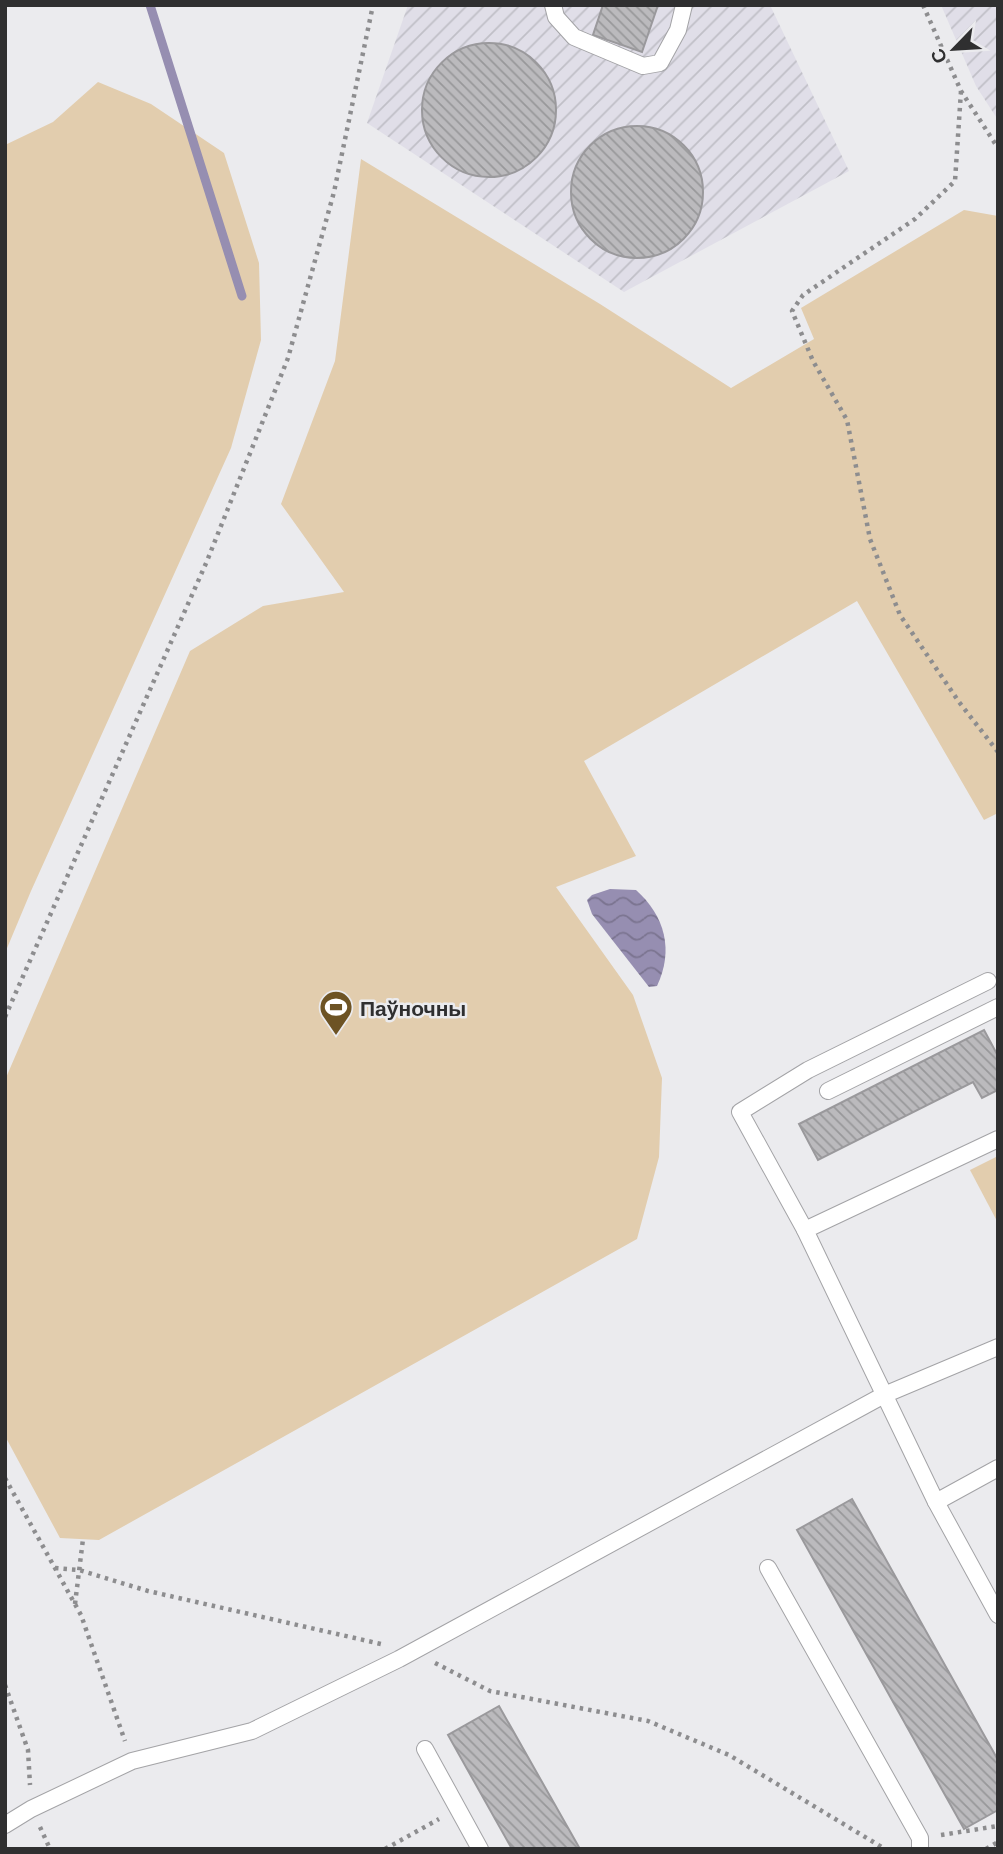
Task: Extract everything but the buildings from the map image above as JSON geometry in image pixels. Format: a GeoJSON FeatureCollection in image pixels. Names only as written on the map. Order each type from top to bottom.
{"type":"FeatureCollection","features":[{"type":"Feature","properties":{"kind":"lane"},"geometry":{"type":"LineString","coordinates":[[554,5],[556,17],[574,37],[643,65],[660,63],[678,30],[684,5]]}},
{"type":"Feature","properties":{"kind":"lane"},"geometry":{"type":"LineString","coordinates":[[988,981],[808,1070],[740,1112],[805,1230],[936,1502],[998,1615]]}},
{"type":"Feature","properties":{"kind":"lane"},"geometry":{"type":"LineString","coordinates":[[828,1091],[998,1007]]}},
{"type":"Feature","properties":{"kind":"lane"},"geometry":{"type":"LineString","coordinates":[[805,1230],[998,1139]]}},
{"type":"Feature","properties":{"kind":"lane"},"geometry":{"type":"LineString","coordinates":[[5,1825],[31,1809],[132,1761],[252,1731],[412,1652],[884,1395],[998,1347]]}},
{"type":"Feature","properties":{"kind":"lane"},"geometry":{"type":"LineString","coordinates":[[936,1502],[998,1468]]}},
{"type":"Feature","properties":{"kind":"lane"},"geometry":{"type":"LineString","coordinates":[[768,1568],[920,1844]]}},
{"type":"Feature","properties":{"kind":"lane"},"geometry":{"type":"LineString","coordinates":[[425,1749],[480,1849]]}},
{"type":"Feature","properties":{"kind":"path"},"geometry":{"type":"LineString","coordinates":[[5,1017],[207,561],[288,358],[334,192],[373,5]]}},
{"type":"Feature","properties":{"kind":"path"},"geometry":{"type":"LineString","coordinates":[[923,5],[961,91],[998,148]]}},
{"type":"Feature","properties":{"kind":"path"},"geometry":{"type":"LineString","coordinates":[[961,91],[955,181],[915,219],[803,295],[792,311],[813,361],[847,420],[870,539],[900,615],[959,702],[998,752]]}},
{"type":"Feature","properties":{"kind":"path"},"geometry":{"type":"LineString","coordinates":[[5,1478],[81,1615],[132,1761]]}},
{"type":"Feature","properties":{"kind":"path"},"geometry":{"type":"LineString","coordinates":[[75,1605],[83,1539]]}},
{"type":"Feature","properties":{"kind":"path"},"geometry":{"type":"LineString","coordinates":[[55,1568],[79,1570],[148,1591],[412,1652],[490,1690],[648,1721],[729,1755],[886,1849]]}},
{"type":"Feature","properties":{"kind":"path"},"geometry":{"type":"LineString","coordinates":[[5,1685],[28,1750],[31,1809],[50,1849]]}},
{"type":"Feature","properties":{"kind":"path"},"geometry":{"type":"LineString","coordinates":[[385,1849],[457,1808]]}},
{"type":"Feature","properties":{"kind":"path"},"geometry":{"type":"LineString","coordinates":[[920,1844],[998,1826]]}},
{"type":"Feature","properties":{"kind":"path"},"geometry":{"type":"LineString","coordinates":[[986,1849],[998,1842]]}},
{"type":"Feature","properties":{"kind":"shaded area"},"geometry":{"type":"Polygon","coordinates":[[[408,5],[770,5],[849,171],[624,292],[367,123],[408,5]]]}},
{"type":"Feature","properties":{"kind":"shaded area"},"geometry":{"type":"Polygon","coordinates":[[[941,5],[998,5],[998,120],[976,86],[941,5]]]}},
{"type":"Feature","properties":{"kind":"shaded area"},"geometry":{"type":"Polygon","coordinates":[[[98,82],[151,104],[224,153],[259,263],[261,340],[231,448],[5,953],[5,145],[53,122],[98,82]]]}},
{"type":"Feature","properties":{"kind":"shaded area"},"geometry":{"type":"Polygon","coordinates":[[[361,159],[600,304],[731,388],[814,339],[801,308],[964,210],[998,216],[998,813],[984,820],[857,601],[584,761],[636,856],[556,887],[633,995],[662,1078],[659,1157],[637,1239],[99,1540],[60,1538],[5,1436],[5,1080],[190,651],[263,606],[344,592],[281,504],[335,361],[361,159]]]}},
{"type":"Feature","properties":{"kind":"shaded area"},"geometry":{"type":"Polygon","coordinates":[[[998,1156],[998,1223],[970,1170],[998,1156]]]}},
{"type":"Feature","properties":{"kind":"water"},"geometry":{"type":"Polygon","coordinates":[[[610,889],[636,890],[660,922],[664,934],[665,959],[657,986],[649,987],[592,914],[587,900],[592,895],[610,889]]]}},
{"type":"Feature","properties":{"kind":"waterway"},"geometry":{"type":"LineString","coordinates":[[150,5],[242,296]]}},
{"type":"Feature","properties":{"kind":"place","name":"Паўночны"},"geometry":{"type":"Point","coordinates":[336,1037]}}]}
